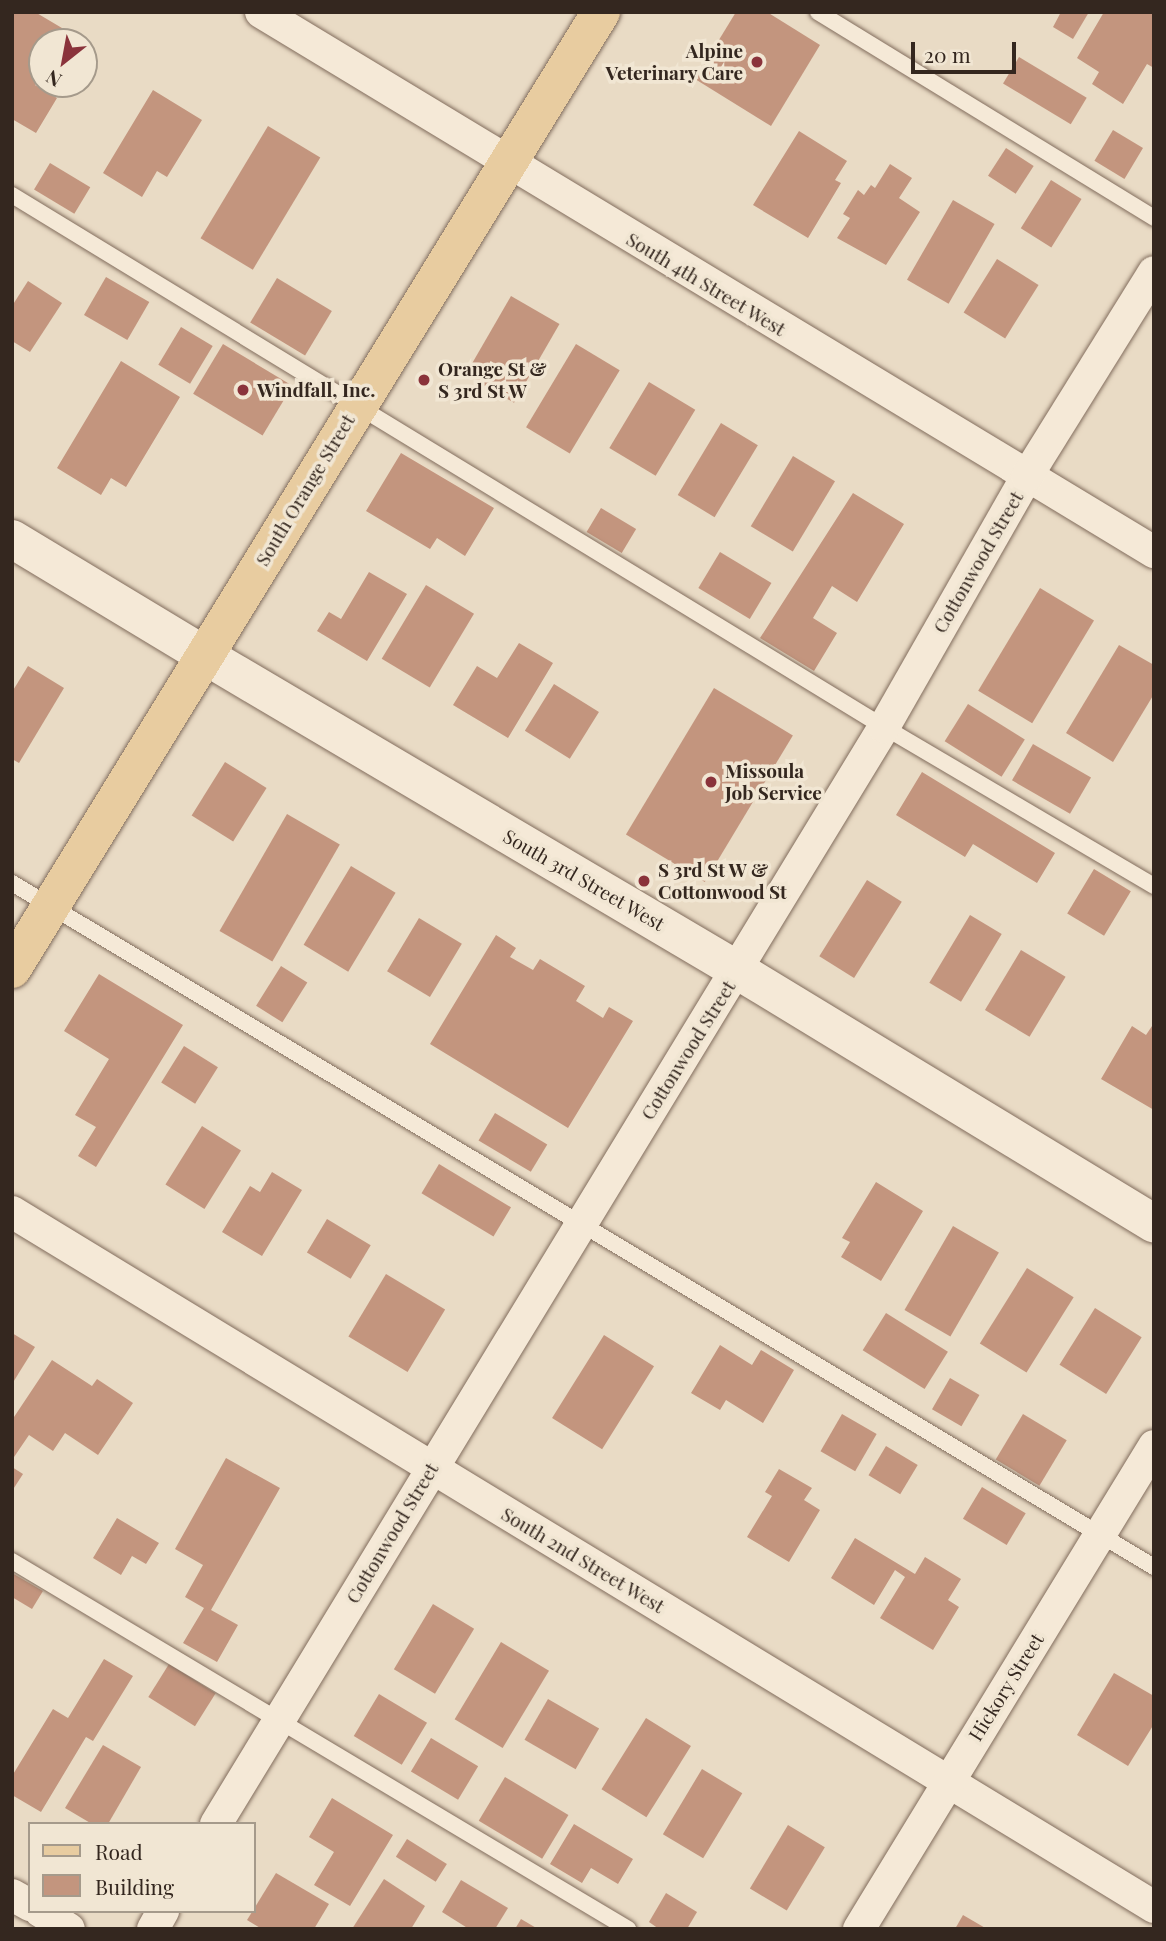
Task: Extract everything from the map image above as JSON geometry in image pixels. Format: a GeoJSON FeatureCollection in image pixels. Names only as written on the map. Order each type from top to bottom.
{"type":"FeatureCollection","features":[{"type":"Feature","properties":{"kind":"main road","name":"South Orange Street"},"geometry":{"type":"LineString","coordinates":[[12,970],[356,406],[601,12]]}},
{"type":"Feature","properties":{"kind":"main road","name":"South 3rd Street West"},"geometry":{"type":"LineString","coordinates":[[12,539],[737,970],[1154,1224]]}},
{"type":"Feature","properties":{"kind":"street","name":"South 4th Street West"},"geometry":{"type":"LineString","coordinates":[[261,12],[508,165],[1154,552]]}},
{"type":"Feature","properties":{"kind":"street","name":"Cottonwood Street"},"geometry":{"type":"LineString","coordinates":[[217,1822],[884,727],[1027,476],[1154,272]]}},
{"type":"Feature","properties":{"kind":"street","name":"South 2nd Street West"},"geometry":{"type":"LineString","coordinates":[[12,1212],[1154,1907]]}},
{"type":"Feature","properties":{"kind":"street","name":"Hickory Street"},"geometry":{"type":"LineString","coordinates":[[859,1929],[1154,1446]]}},
{"type":"Feature","properties":{"kind":"street"},"geometry":{"type":"LineString","coordinates":[[12,1895],[28,1904]]}},
{"type":"Feature","properties":{"kind":"street"},"geometry":{"type":"LineString","coordinates":[[43,1913],[69,1929]]}},
{"type":"Feature","properties":{"kind":"street"},"geometry":{"type":"LineString","coordinates":[[153,1929],[162,1913]]}},
{"type":"Feature","properties":{"kind":"lane"},"geometry":{"type":"LineString","coordinates":[[818,12],[1154,218]]}},
{"type":"Feature","properties":{"kind":"lane"},"geometry":{"type":"LineString","coordinates":[[12,195],[884,727],[1154,886]]}},
{"type":"Feature","properties":{"kind":"lane"},"geometry":{"type":"LineString","coordinates":[[12,883],[583,1221],[1154,1567]]}},
{"type":"Feature","properties":{"kind":"lane"},"geometry":{"type":"LineString","coordinates":[[12,1561],[628,1929]]}},
{"type":"Feature","properties":{"kind":"building"},"geometry":{"type":"Polygon","coordinates":[[[12,12],[35,12],[62,28],[28,28],[28,98],[57,98],[36,133],[12,119],[12,12]]]}},
{"type":"Feature","properties":{"kind":"building","name":"Alpine Veterinary Care"},"geometry":{"type":"Polygon","coordinates":[[[736,12],[767,12],[820,45],[771,126],[695,79],[736,12]]]}},
{"type":"Feature","properties":{"kind":"building"},"geometry":{"type":"Polygon","coordinates":[[[1061,12],[1089,12],[1073,39],[1053,27],[1061,12]]]}},
{"type":"Feature","properties":{"kind":"building"},"geometry":{"type":"Polygon","coordinates":[[[1104,12],[1154,12],[1154,68],[1147,64],[1123,104],[1092,84],[1099,72],[1077,58],[1104,12]]]}},
{"type":"Feature","properties":{"kind":"building"},"geometry":{"type":"Polygon","coordinates":[[[1019,57],[1087,98],[1071,124],[1003,84],[1019,57]]]}},
{"type":"Feature","properties":{"kind":"building"},"geometry":{"type":"Polygon","coordinates":[[[153,90],[202,120],[167,177],[157,171],[142,197],[103,173],[153,90]]]}},
{"type":"Feature","properties":{"kind":"building"},"geometry":{"type":"Polygon","coordinates":[[[268,126],[320,157],[253,270],[201,238],[268,126]]]}},
{"type":"Feature","properties":{"kind":"building"},"geometry":{"type":"Polygon","coordinates":[[[1113,130],[1143,148],[1124,179],[1094,161],[1113,130]]]}},
{"type":"Feature","properties":{"kind":"building"},"geometry":{"type":"Polygon","coordinates":[[[799,131],[847,161],[835,180],[841,183],[808,238],[753,205],[799,131]]]}},
{"type":"Feature","properties":{"kind":"building"},"geometry":{"type":"Polygon","coordinates":[[[1006,148],[1034,166],[1016,194],[988,176],[1006,148]]]}},
{"type":"Feature","properties":{"kind":"building"},"geometry":{"type":"Polygon","coordinates":[[[50,163],[90,187],[74,214],[34,190],[50,163]]]}},
{"type":"Feature","properties":{"kind":"building"},"geometry":{"type":"Polygon","coordinates":[[[890,164],[912,178],[899,198],[920,212],[886,265],[837,238],[850,218],[843,214],[858,190],[864,195],[871,185],[875,188],[890,164]]]}},
{"type":"Feature","properties":{"kind":"building"},"geometry":{"type":"Polygon","coordinates":[[[1051,180],[1082,199],[1051,247],[1021,228],[1051,180]]]}},
{"type":"Feature","properties":{"kind":"building"},"geometry":{"type":"Polygon","coordinates":[[[953,200],[995,224],[949,304],[907,280],[953,200]]]}},
{"type":"Feature","properties":{"kind":"building"},"geometry":{"type":"Polygon","coordinates":[[[997,259],[1039,285],[1005,338],[964,312],[997,259]]]}},
{"type":"Feature","properties":{"kind":"building"},"geometry":{"type":"Polygon","coordinates":[[[106,277],[149,302],[127,340],[84,315],[106,277]]]}},
{"type":"Feature","properties":{"kind":"building"},"geometry":{"type":"Polygon","coordinates":[[[277,278],[332,311],[305,356],[250,323],[277,278]]]}},
{"type":"Feature","properties":{"kind":"building"},"geometry":{"type":"Polygon","coordinates":[[[28,281],[62,303],[30,352],[12,341],[12,306],[28,281]]]}},
{"type":"Feature","properties":{"kind":"building"},"geometry":{"type":"Polygon","coordinates":[[[511,296],[559,324],[514,403],[466,375],[511,296]]]}},
{"type":"Feature","properties":{"kind":"building"},"geometry":{"type":"Polygon","coordinates":[[[181,327],[213,346],[190,384],[158,365],[181,327]]]}},
{"type":"Feature","properties":{"kind":"building","name":"Windfall, Inc."},"geometry":{"type":"Polygon","coordinates":[[[223,344],[292,386],[263,435],[193,394],[223,344]]]}},
{"type":"Feature","properties":{"kind":"building"},"geometry":{"type":"Polygon","coordinates":[[[576,344],[620,370],[570,453],[526,427],[576,344]]]}},
{"type":"Feature","properties":{"kind":"building"},"geometry":{"type":"Polygon","coordinates":[[[121,361],[180,397],[126,487],[111,478],[101,495],[57,468],[121,361]]]}},
{"type":"Feature","properties":{"kind":"building"},"geometry":{"type":"Polygon","coordinates":[[[649,382],[695,410],[656,476],[609,448],[649,382]]]}},
{"type":"Feature","properties":{"kind":"building"},"geometry":{"type":"Polygon","coordinates":[[[721,423],[758,445],[715,517],[678,495],[721,423]]]}},
{"type":"Feature","properties":{"kind":"building"},"geometry":{"type":"Polygon","coordinates":[[[401,453],[494,508],[465,556],[437,538],[430,549],[366,511],[401,453]]]}},
{"type":"Feature","properties":{"kind":"building"},"geometry":{"type":"Polygon","coordinates":[[[793,456],[835,481],[793,552],[751,526],[793,456]]]}},
{"type":"Feature","properties":{"kind":"building"},"geometry":{"type":"Polygon","coordinates":[[[853,493],[904,524],[857,602],[832,586],[813,618],[837,633],[814,671],[760,638],[853,493]]]}},
{"type":"Feature","properties":{"kind":"building"},"geometry":{"type":"Polygon","coordinates":[[[601,508],[636,529],[622,553],[587,532],[601,508]]]}},
{"type":"Feature","properties":{"kind":"building"},"geometry":{"type":"Polygon","coordinates":[[[720,552],[771,583],[750,619],[698,588],[720,552]]]}},
{"type":"Feature","properties":{"kind":"building"},"geometry":{"type":"Polygon","coordinates":[[[369,572],[407,594],[367,661],[317,631],[329,612],[341,619],[369,572]]]}},
{"type":"Feature","properties":{"kind":"building"},"geometry":{"type":"Polygon","coordinates":[[[426,585],[474,614],[430,688],[382,659],[426,585]]]}},
{"type":"Feature","properties":{"kind":"building"},"geometry":{"type":"Polygon","coordinates":[[[1040,588],[1094,620],[1032,723],[978,691],[1040,588]]]}},
{"type":"Feature","properties":{"kind":"building"},"geometry":{"type":"Polygon","coordinates":[[[519,643],[553,663],[508,738],[453,705],[477,666],[497,678],[519,643]]]}},
{"type":"Feature","properties":{"kind":"building"},"geometry":{"type":"Polygon","coordinates":[[[1119,645],[1154,665],[1154,694],[1113,762],[1066,733],[1119,645]]]}},
{"type":"Feature","properties":{"kind":"building"},"geometry":{"type":"Polygon","coordinates":[[[28,666],[64,688],[19,763],[12,759],[12,692],[28,666]]]}},
{"type":"Feature","properties":{"kind":"building"},"geometry":{"type":"Polygon","coordinates":[[[554,684],[599,712],[570,759],[525,731],[554,684]]]}},
{"type":"Feature","properties":{"kind":"building","name":"Missoula Job Service"},"geometry":{"type":"Polygon","coordinates":[[[714,688],[793,735],[705,882],[626,835],[714,688]]]}},
{"type":"Feature","properties":{"kind":"building"},"geometry":{"type":"Polygon","coordinates":[[[968,704],[1025,740],[1002,777],[945,741],[968,704]]]}},
{"type":"Feature","properties":{"kind":"building"},"geometry":{"type":"Polygon","coordinates":[[[1033,744],[1091,778],[1070,814],[1012,780],[1033,744]]]}},
{"type":"Feature","properties":{"kind":"building"},"geometry":{"type":"Polygon","coordinates":[[[225,762],[267,788],[233,841],[192,815],[225,762]]]}},
{"type":"Feature","properties":{"kind":"building"},"geometry":{"type":"Polygon","coordinates":[[[922,772],[1055,853],[1037,883],[973,844],[965,857],[896,815],[922,772]]]}},
{"type":"Feature","properties":{"kind":"building"},"geometry":{"type":"Polygon","coordinates":[[[287,814],[340,844],[272,961],[220,931],[287,814]]]}},
{"type":"Feature","properties":{"kind":"building"},"geometry":{"type":"Polygon","coordinates":[[[351,866],[396,893],[348,972],[304,945],[351,866]]]}},
{"type":"Feature","properties":{"kind":"building"},"geometry":{"type":"Polygon","coordinates":[[[1094,869],[1131,891],[1104,936],[1067,914],[1094,869]]]}},
{"type":"Feature","properties":{"kind":"building"},"geometry":{"type":"Polygon","coordinates":[[[867,880],[902,902],[854,978],[819,956],[867,880]]]}},
{"type":"Feature","properties":{"kind":"building"},"geometry":{"type":"Polygon","coordinates":[[[970,915],[1002,934],[961,1002],[929,983],[970,915]]]}},
{"type":"Feature","properties":{"kind":"building"},"geometry":{"type":"Polygon","coordinates":[[[419,918],[462,944],[430,997],[387,971],[419,918]]]}},
{"type":"Feature","properties":{"kind":"building"},"geometry":{"type":"Polygon","coordinates":[[[496,935],[516,948],[510,957],[533,970],[540,959],[585,986],[576,1001],[603,1018],[609,1007],[633,1021],[568,1128],[430,1044],[496,935]]]}},
{"type":"Feature","properties":{"kind":"building"},"geometry":{"type":"Polygon","coordinates":[[[1021,950],[1066,977],[1030,1037],[985,1010],[1021,950]]]}},
{"type":"Feature","properties":{"kind":"building"},"geometry":{"type":"Polygon","coordinates":[[[281,966],[307,982],[282,1022],[256,1006],[281,966]]]}},
{"type":"Feature","properties":{"kind":"building"},"geometry":{"type":"Polygon","coordinates":[[[99,974],[183,1025],[96,1167],[78,1156],[96,1127],[75,1115],[109,1059],[64,1031],[99,974]]]}},
{"type":"Feature","properties":{"kind":"building"},"geometry":{"type":"Polygon","coordinates":[[[1154,1023],[1154,1110],[1101,1079],[1132,1026],[1146,1035],[1154,1023]]]}},
{"type":"Feature","properties":{"kind":"building"},"geometry":{"type":"Polygon","coordinates":[[[184,1046],[218,1067],[195,1104],[161,1082],[184,1046]]]}},
{"type":"Feature","properties":{"kind":"building"},"geometry":{"type":"Polygon","coordinates":[[[495,1113],[547,1144],[531,1172],[479,1140],[495,1113]]]}},
{"type":"Feature","properties":{"kind":"building"},"geometry":{"type":"Polygon","coordinates":[[[202,1126],[241,1150],[204,1209],[165,1185],[202,1126]]]}},
{"type":"Feature","properties":{"kind":"building"},"geometry":{"type":"Polygon","coordinates":[[[439,1164],[511,1207],[493,1236],[421,1193],[439,1164]]]}},
{"type":"Feature","properties":{"kind":"building"},"geometry":{"type":"Polygon","coordinates":[[[272,1172],[302,1190],[262,1256],[222,1232],[250,1186],[260,1192],[272,1172]]]}},
{"type":"Feature","properties":{"kind":"building"},"geometry":{"type":"Polygon","coordinates":[[[876,1182],[923,1211],[881,1281],[841,1257],[850,1242],[842,1238],[876,1182]]]}},
{"type":"Feature","properties":{"kind":"building"},"geometry":{"type":"Polygon","coordinates":[[[327,1219],[371,1245],[351,1279],[307,1252],[327,1219]]]}},
{"type":"Feature","properties":{"kind":"building"},"geometry":{"type":"Polygon","coordinates":[[[953,1226],[999,1252],[950,1337],[904,1310],[953,1226]]]}},
{"type":"Feature","properties":{"kind":"building"},"geometry":{"type":"Polygon","coordinates":[[[1027,1268],[1074,1297],[1026,1373],[980,1343],[1027,1268]]]}},
{"type":"Feature","properties":{"kind":"building"},"geometry":{"type":"Polygon","coordinates":[[[386,1274],[445,1310],[408,1372],[348,1337],[386,1274]]]}},
{"type":"Feature","properties":{"kind":"building"},"geometry":{"type":"Polygon","coordinates":[[[1095,1308],[1142,1337],[1106,1394],[1059,1365],[1095,1308]]]}},
{"type":"Feature","properties":{"kind":"building"},"geometry":{"type":"Polygon","coordinates":[[[886,1313],[948,1352],[925,1389],[863,1350],[886,1313]]]}},
{"type":"Feature","properties":{"kind":"building"},"geometry":{"type":"Polygon","coordinates":[[[12,1333],[35,1347],[12,1384],[12,1333]]]}},
{"type":"Feature","properties":{"kind":"building"},"geometry":{"type":"Polygon","coordinates":[[[604,1335],[654,1366],[602,1449],[552,1418],[604,1335]]]}},
{"type":"Feature","properties":{"kind":"building"},"geometry":{"type":"Polygon","coordinates":[[[720,1345],[752,1365],[761,1350],[794,1370],[763,1423],[726,1400],[720,1410],[691,1393],[720,1345]]]}},
{"type":"Feature","properties":{"kind":"building"},"geometry":{"type":"Polygon","coordinates":[[[52,1360],[92,1386],[97,1379],[133,1403],[98,1455],[65,1433],[53,1451],[29,1435],[12,1460],[12,1420],[52,1360]]]}},
{"type":"Feature","properties":{"kind":"building"},"geometry":{"type":"Polygon","coordinates":[[[950,1378],[979,1395],[961,1426],[932,1409],[950,1378]]]}},
{"type":"Feature","properties":{"kind":"building"},"geometry":{"type":"Polygon","coordinates":[[[842,1414],[877,1434],[855,1471],[820,1451],[842,1414]]]}},
{"type":"Feature","properties":{"kind":"building"},"geometry":{"type":"Polygon","coordinates":[[[1023,1414],[1067,1440],[1039,1486],[996,1459],[1023,1414]]]}},
{"type":"Feature","properties":{"kind":"building"},"geometry":{"type":"Polygon","coordinates":[[[886,1446],[918,1465],[900,1494],[868,1475],[886,1446]]]}},
{"type":"Feature","properties":{"kind":"building"},"geometry":{"type":"Polygon","coordinates":[[[226,1458],[280,1488],[211,1610],[238,1625],[217,1662],[183,1643],[204,1608],[185,1597],[203,1565],[175,1549],[226,1458]]]}},
{"type":"Feature","properties":{"kind":"building"},"geometry":{"type":"Polygon","coordinates":[[[12,1467],[23,1474],[12,1491],[12,1467]]]}},
{"type":"Feature","properties":{"kind":"building"},"geometry":{"type":"Polygon","coordinates":[[[779,1469],[812,1488],[804,1500],[820,1510],[789,1562],[747,1537],[772,1496],[765,1492],[779,1469]]]}},
{"type":"Feature","properties":{"kind":"building"},"geometry":{"type":"Polygon","coordinates":[[[982,1487],[1026,1513],[1007,1545],[963,1519],[982,1487]]]}},
{"type":"Feature","properties":{"kind":"building"},"geometry":{"type":"Polygon","coordinates":[[[117,1518],[159,1543],[146,1564],[132,1556],[121,1575],[93,1558],[117,1518]]]}},
{"type":"Feature","properties":{"kind":"building"},"geometry":{"type":"Polygon","coordinates":[[[855,1538],[915,1574],[925,1557],[961,1579],[948,1600],[959,1607],[933,1650],[880,1618],[905,1577],[895,1570],[874,1605],[831,1578],[855,1538]]]}},
{"type":"Feature","properties":{"kind":"building"},"geometry":{"type":"Polygon","coordinates":[[[12,1573],[43,1591],[32,1609],[12,1597],[12,1573]]]}},
{"type":"Feature","properties":{"kind":"building"},"geometry":{"type":"Polygon","coordinates":[[[433,1604],[474,1629],[435,1694],[394,1669],[433,1604]]]}},
{"type":"Feature","properties":{"kind":"building"},"geometry":{"type":"Polygon","coordinates":[[[501,1642],[549,1671],[503,1748],[455,1719],[501,1642]]]}},
{"type":"Feature","properties":{"kind":"building"},"geometry":{"type":"Polygon","coordinates":[[[104,1659],[133,1676],[93,1741],[86,1737],[41,1812],[12,1795],[12,1776],[53,1709],[68,1718],[104,1659]]]}},
{"type":"Feature","properties":{"kind":"building"},"geometry":{"type":"Polygon","coordinates":[[[169,1664],[216,1693],[195,1726],[148,1697],[169,1664]]]}},
{"type":"Feature","properties":{"kind":"building"},"geometry":{"type":"Polygon","coordinates":[[[1114,1673],[1154,1696],[1154,1724],[1128,1766],[1077,1735],[1114,1673]]]}},
{"type":"Feature","properties":{"kind":"building"},"geometry":{"type":"Polygon","coordinates":[[[379,1694],[427,1723],[402,1765],[354,1736],[379,1694]]]}},
{"type":"Feature","properties":{"kind":"building"},"geometry":{"type":"Polygon","coordinates":[[[548,1699],[599,1728],[576,1769],[524,1740],[548,1699]]]}},
{"type":"Feature","properties":{"kind":"building"},"geometry":{"type":"Polygon","coordinates":[[[646,1718],[691,1746],[646,1817],[601,1789],[646,1718]]]}},
{"type":"Feature","properties":{"kind":"building"},"geometry":{"type":"Polygon","coordinates":[[[431,1738],[478,1766],[458,1800],[411,1771],[431,1738]]]}},
{"type":"Feature","properties":{"kind":"building"},"geometry":{"type":"Polygon","coordinates":[[[103,1745],[141,1767],[109,1822],[89,1822],[65,1808],[103,1745]]]}},
{"type":"Feature","properties":{"kind":"building"},"geometry":{"type":"Polygon","coordinates":[[[702,1769],[742,1793],[703,1858],[663,1834],[702,1769]]]}},
{"type":"Feature","properties":{"kind":"building"},"geometry":{"type":"Polygon","coordinates":[[[505,1777],[568,1815],[542,1859],[479,1821],[505,1777]]]}},
{"type":"Feature","properties":{"kind":"building"},"geometry":{"type":"Polygon","coordinates":[[[332,1798],[393,1835],[350,1906],[314,1885],[334,1852],[309,1837],[332,1798]]]}},
{"type":"Feature","properties":{"kind":"building"},"geometry":{"type":"Polygon","coordinates":[[[574,1824],[633,1859],[618,1884],[591,1868],[582,1883],[550,1864],[574,1824]]]}},
{"type":"Feature","properties":{"kind":"building"},"geometry":{"type":"Polygon","coordinates":[[[788,1825],[825,1847],[787,1911],[750,1888],[788,1825]]]}},
{"type":"Feature","properties":{"kind":"building"},"geometry":{"type":"Polygon","coordinates":[[[407,1839],[447,1864],[436,1882],[396,1857],[407,1839]]]}},
{"type":"Feature","properties":{"kind":"building"},"geometry":{"type":"Polygon","coordinates":[[[276,1873],[329,1904],[314,1929],[262,1929],[247,1920],[251,1913],[256,1913],[256,1905],[276,1873]]]}},
{"type":"Feature","properties":{"kind":"building"},"geometry":{"type":"Polygon","coordinates":[[[384,1879],[425,1906],[411,1929],[352,1929],[384,1879]]]}},
{"type":"Feature","properties":{"kind":"building"},"geometry":{"type":"Polygon","coordinates":[[[461,1880],[508,1908],[495,1929],[469,1929],[442,1912],[461,1880]]]}},
{"type":"Feature","properties":{"kind":"building"},"geometry":{"type":"Polygon","coordinates":[[[666,1893],[697,1912],[687,1929],[659,1929],[649,1922],[666,1893]]]}},
{"type":"Feature","properties":{"kind":"building"},"geometry":{"type":"Polygon","coordinates":[[[963,1915],[987,1929],[955,1929],[963,1915]]]}},
{"type":"Feature","properties":{"kind":"building"},"geometry":{"type":"Polygon","coordinates":[[[521,1919],[538,1929],[515,1929],[521,1919]]]}},
{"type":"Feature","properties":{"kind":"place","name":"Alpine Veterinary Care"},"geometry":{"type":"Point","coordinates":[757,62]}},
{"type":"Feature","properties":{"kind":"place","name":"Orange St & S 3rd St W"},"geometry":{"type":"Point","coordinates":[424,380]}},
{"type":"Feature","properties":{"kind":"place","name":"Windfall, Inc."},"geometry":{"type":"Point","coordinates":[243,390]}},
{"type":"Feature","properties":{"kind":"place","name":"Missoula Job Service"},"geometry":{"type":"Point","coordinates":[711,782]}},
{"type":"Feature","properties":{"kind":"place","name":"S 3rd St W & Cottonwood St"},"geometry":{"type":"Point","coordinates":[644,881]}}]}
